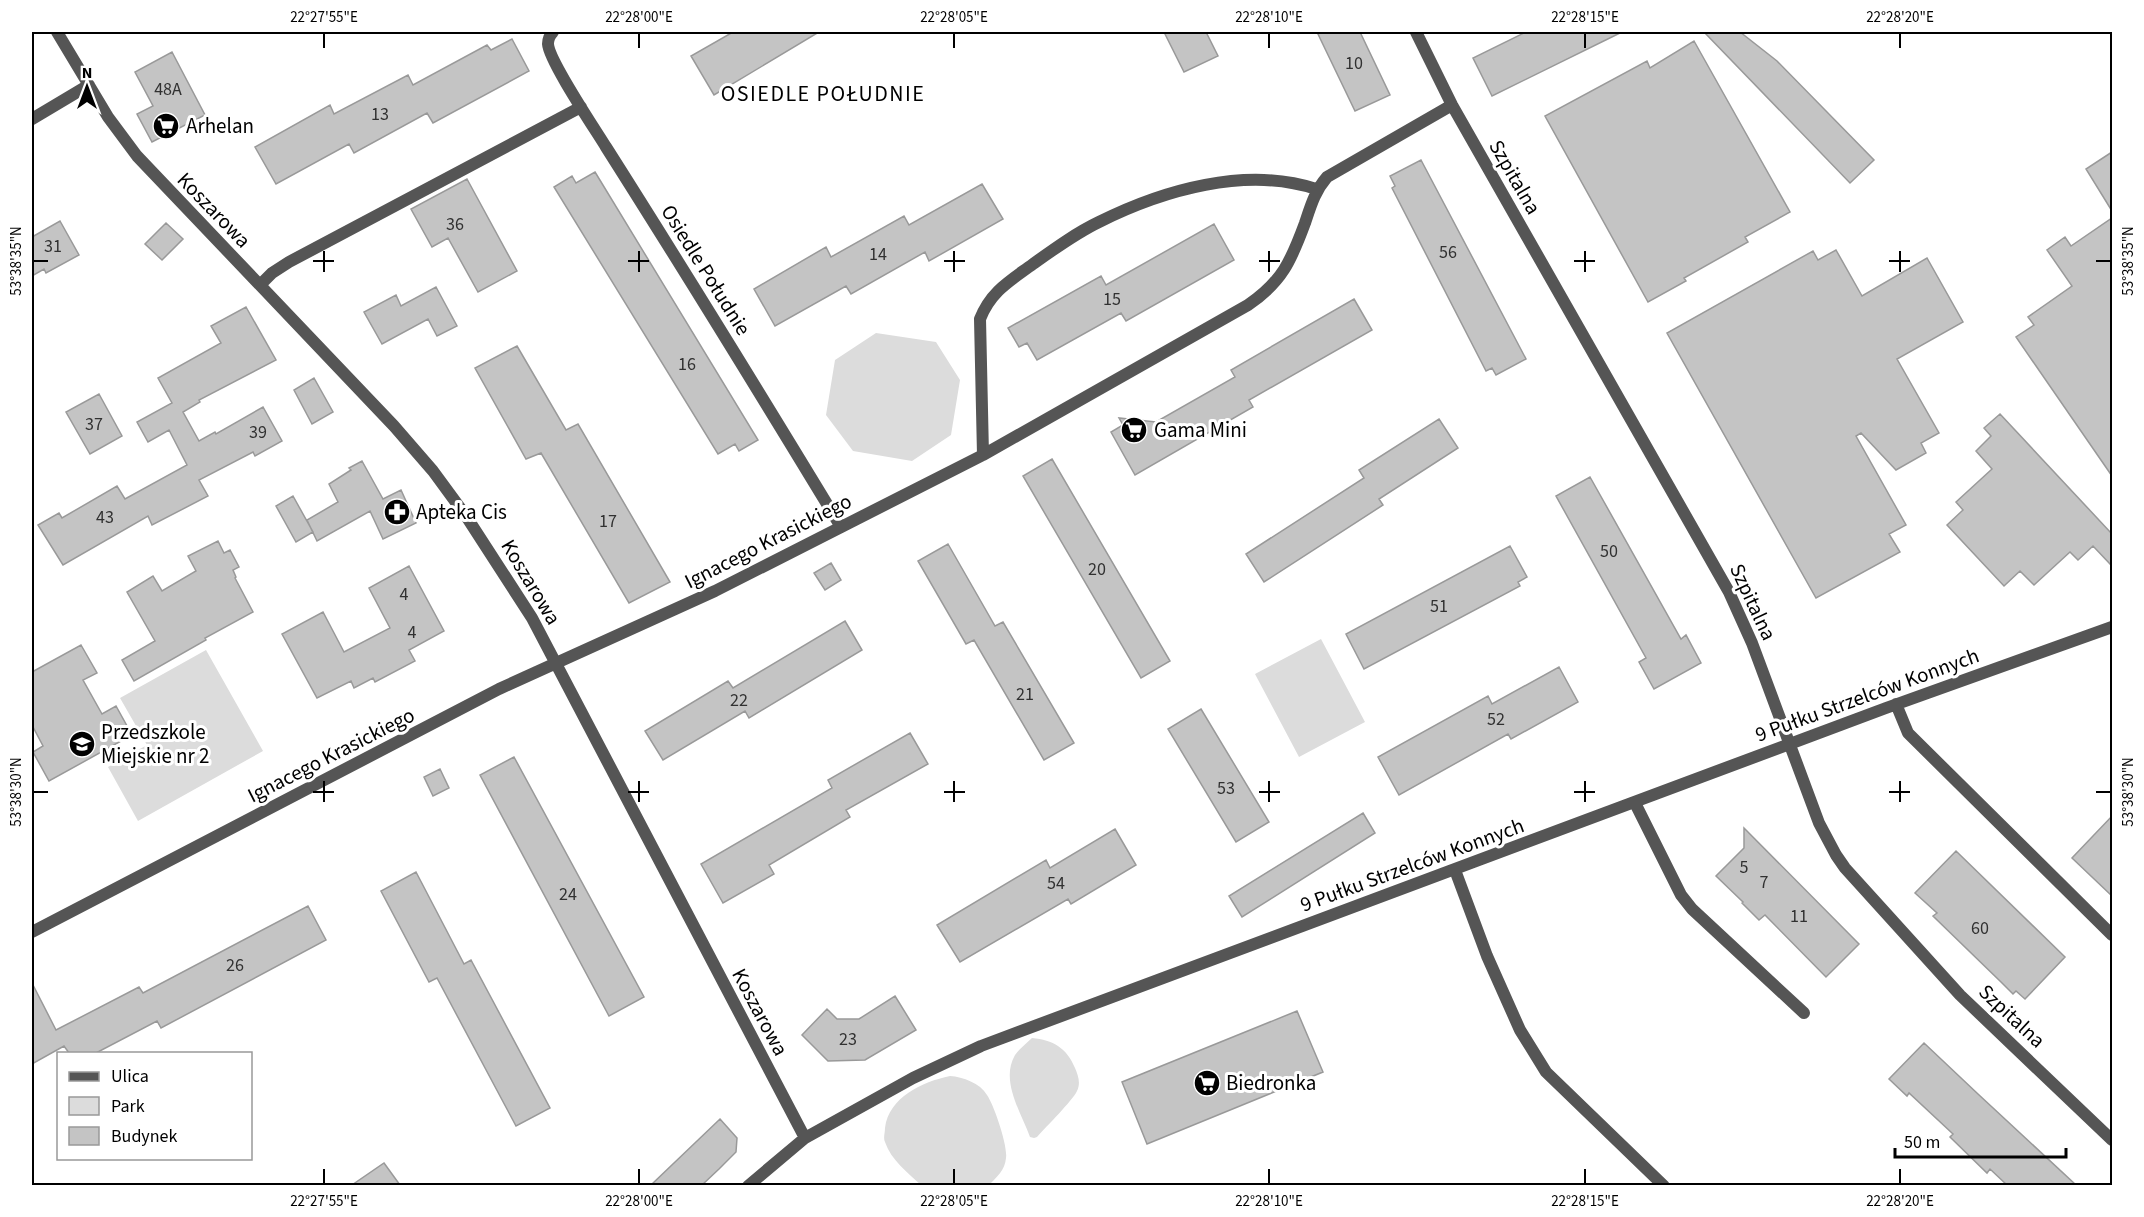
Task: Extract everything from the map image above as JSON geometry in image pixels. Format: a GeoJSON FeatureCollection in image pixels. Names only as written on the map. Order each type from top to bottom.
{"type":"FeatureCollection","features":[{"type":"Feature","properties":{"kind":"street","name":"Koszarowa"},"geometry":{"type":"LineString","coordinates":[[57,32],[108,117],[137,156],[394,426],[433,471],[499,566],[532,618],[805,1138]]}},
{"type":"Feature","properties":{"kind":"street","name":"Osiedle Południe"},"geometry":{"type":"LineString","coordinates":[[553,32],[548,44],[551,54],[580,107],[703,300],[841,527]]}},
{"type":"Feature","properties":{"kind":"street","name":"Szpitalna"},"geometry":{"type":"LineString","coordinates":[[1416,32],[1452,105],[1724,582],[1752,643],[1819,823],[1836,855],[1845,868],[1960,995],[2112,1140]]}},
{"type":"Feature","properties":{"kind":"street"},"geometry":{"type":"LineString","coordinates":[[32,119],[89,86]]}},
{"type":"Feature","properties":{"kind":"street"},"geometry":{"type":"LineString","coordinates":[[982,455],[980,319],[986,304],[1002,287],[1097,222],[1174,193],[1223,183],[1258,180],[1284,181],[1316,189],[1327,177],[1452,105]]}},
{"type":"Feature","properties":{"kind":"street"},"geometry":{"type":"LineString","coordinates":[[260,285],[272,273],[289,262],[580,107]]}},
{"type":"Feature","properties":{"kind":"street","name":"Ignacego Krasickiego"},"geometry":{"type":"LineString","coordinates":[[32,932],[488,695],[715,591],[982,455],[1217,323],[1264,294],[1282,274],[1296,247],[1316,189]]}},
{"type":"Feature","properties":{"kind":"street","name":"9 Pułku Strzelców Konnych"},"geometry":{"type":"LineString","coordinates":[[748,1185],[805,1138],[913,1078],[981,1047],[1896,704],[2112,627]]}},
{"type":"Feature","properties":{"kind":"street"},"geometry":{"type":"LineString","coordinates":[[1896,704],[1908,733],[2112,935]]}},
{"type":"Feature","properties":{"kind":"street"},"geometry":{"type":"LineString","coordinates":[[1635,803],[1673,880],[1687,902],[1804,1013]]}},
{"type":"Feature","properties":{"kind":"street"},"geometry":{"type":"LineString","coordinates":[[1455,870],[1487,956],[1520,1030],[1546,1072],[1664,1185]]}},
{"type":"Feature","properties":{"kind":"green space"},"geometry":{"type":"Polygon","coordinates":[[[876,333],[936,342],[960,380],[951,435],[912,461],[853,451],[826,415],[835,360],[876,333]]]}},
{"type":"Feature","properties":{"kind":"green space"},"geometry":{"type":"Polygon","coordinates":[[[1321,639],[1365,722],[1299,757],[1255,674],[1321,639]]]}},
{"type":"Feature","properties":{"kind":"green space"},"geometry":{"type":"Polygon","coordinates":[[[206,650],[263,751],[138,821],[108,767],[147,745],[120,698],[206,650]]]}},
{"type":"Feature","properties":{"kind":"green space"},"geometry":{"type":"Polygon","coordinates":[[[1032,1038],[1053,1043],[1063,1050],[1072,1061],[1079,1082],[1077,1091],[1070,1101],[1034,1138],[1030,1137],[1017,1107],[1010,1075],[1015,1055],[1032,1038]]]}},
{"type":"Feature","properties":{"kind":"green space"},"geometry":{"type":"Polygon","coordinates":[[[950,1076],[966,1079],[980,1087],[990,1100],[997,1116],[1005,1144],[1006,1158],[1002,1170],[989,1185],[921,1185],[905,1171],[884,1140],[888,1117],[900,1100],[918,1087],[950,1076]]]}},
{"type":"Feature","properties":{"kind":"building"},"geometry":{"type":"Polygon","coordinates":[[[733,32],[819,32],[714,95],[691,56],[733,32]]]}},
{"type":"Feature","properties":{"kind":"building"},"geometry":{"type":"Polygon","coordinates":[[[1164,32],[1206,32],[1218,56],[1184,72],[1164,32]]]}},
{"type":"Feature","properties":{"kind":"building"},"geometry":{"type":"Polygon","coordinates":[[[1317,32],[1360,32],[1390,95],[1355,111],[1317,32]]]}},
{"type":"Feature","properties":{"kind":"building"},"geometry":{"type":"Polygon","coordinates":[[[1526,32],[1622,32],[1492,96],[1473,58],[1526,32]]]}},
{"type":"Feature","properties":{"kind":"building"},"geometry":{"type":"Polygon","coordinates":[[[1704,32],[1740,32],[1777,61],[1874,160],[1850,183],[1704,32]]]}},
{"type":"Feature","properties":{"kind":"building"},"geometry":{"type":"Polygon","coordinates":[[[512,39],[529,71],[433,123],[427,113],[354,153],[349,144],[276,184],[255,147],[330,105],[334,114],[408,75],[413,85],[487,45],[491,50],[512,39]]]}},
{"type":"Feature","properties":{"kind":"building"},"geometry":{"type":"Polygon","coordinates":[[[1694,41],[1790,212],[1745,237],[1748,242],[1684,278],[1686,281],[1648,302],[1545,116],[1647,61],[1650,68],[1694,41]]]}},
{"type":"Feature","properties":{"kind":"building"},"geometry":{"type":"Polygon","coordinates":[[[172,52],[205,115],[152,142],[137,114],[153,106],[135,72],[172,52]]]}},
{"type":"Feature","properties":{"kind":"building"},"geometry":{"type":"Polygon","coordinates":[[[2112,152],[2112,211],[2086,169],[2112,152]]]}},
{"type":"Feature","properties":{"kind":"building"},"geometry":{"type":"Polygon","coordinates":[[[1421,160],[1526,359],[1496,375],[1492,368],[1486,371],[1392,188],[1395,186],[1390,176],[1421,160]]]}},
{"type":"Feature","properties":{"kind":"building"},"geometry":{"type":"Polygon","coordinates":[[[595,172],[758,440],[739,451],[735,444],[718,454],[554,187],[572,176],[576,183],[595,172]]]}},
{"type":"Feature","properties":{"kind":"building"},"geometry":{"type":"Polygon","coordinates":[[[467,179],[517,271],[478,292],[448,238],[432,247],[411,209],[467,179]]]}},
{"type":"Feature","properties":{"kind":"building"},"geometry":{"type":"Polygon","coordinates":[[[982,184],[1003,219],[929,261],[925,252],[851,294],[846,286],[775,326],[754,289],[826,247],[831,257],[904,216],[909,225],[982,184]]]}},
{"type":"Feature","properties":{"kind":"building"},"geometry":{"type":"Polygon","coordinates":[[[2112,218],[2112,476],[2016,337],[2034,325],[2028,317],[2072,286],[2047,250],[2065,237],[2071,246],[2112,218]]]}},
{"type":"Feature","properties":{"kind":"building"},"geometry":{"type":"Polygon","coordinates":[[[60,221],[79,255],[46,273],[44,269],[32,276],[32,237],[60,221]]]}},
{"type":"Feature","properties":{"kind":"building"},"geometry":{"type":"Polygon","coordinates":[[[166,223],[183,239],[162,260],[145,244],[166,223]]]}},
{"type":"Feature","properties":{"kind":"building"},"geometry":{"type":"Polygon","coordinates":[[[1214,224],[1234,260],[1126,321],[1121,313],[1037,360],[1027,343],[1019,347],[1008,328],[1101,276],[1106,285],[1214,224]]]}},
{"type":"Feature","properties":{"kind":"building"},"geometry":{"type":"Polygon","coordinates":[[[1836,250],[1862,296],[1927,258],[1963,322],[1897,359],[1939,433],[1921,443],[1926,453],[1896,470],[1861,433],[1856,436],[1906,525],[1889,534],[1900,552],[1816,598],[1667,333],[1813,251],[1818,260],[1836,250]]]}},
{"type":"Feature","properties":{"kind":"building"},"geometry":{"type":"Polygon","coordinates":[[[436,287],[457,326],[437,336],[428,319],[382,344],[364,312],[396,295],[401,306],[436,287]]]}},
{"type":"Feature","properties":{"kind":"building"},"geometry":{"type":"Polygon","coordinates":[[[1354,299],[1372,330],[1249,400],[1253,407],[1135,475],[1111,432],[1123,425],[1119,418],[1156,422],[1235,377],[1231,370],[1354,299]]]}},
{"type":"Feature","properties":{"kind":"building"},"geometry":{"type":"Polygon","coordinates":[[[246,307],[276,360],[199,400],[200,402],[183,412],[199,441],[263,407],[282,441],[255,456],[253,452],[199,480],[208,496],[152,525],[148,516],[63,565],[38,525],[59,513],[62,518],[117,486],[125,499],[187,465],[169,430],[148,442],[137,422],[172,403],[158,378],[221,343],[211,326],[246,307]]]}},
{"type":"Feature","properties":{"kind":"building"},"geometry":{"type":"Polygon","coordinates":[[[517,346],[566,430],[578,424],[670,582],[629,603],[541,453],[526,459],[475,368],[517,346]]]}},
{"type":"Feature","properties":{"kind":"building"},"geometry":{"type":"Polygon","coordinates":[[[314,378],[333,412],[312,424],[294,390],[314,378]]]}},
{"type":"Feature","properties":{"kind":"building"},"geometry":{"type":"Polygon","coordinates":[[[99,394],[122,436],[90,454],[66,412],[99,394]]]}},
{"type":"Feature","properties":{"kind":"building"},"geometry":{"type":"Polygon","coordinates":[[[2000,414],[2112,534],[2112,566],[2093,546],[2078,560],[2070,552],[2034,585],[2020,571],[2004,586],[1947,525],[1963,510],[1956,502],[1992,469],[1976,451],[1991,436],[1984,428],[2000,414]]]}},
{"type":"Feature","properties":{"kind":"building"},"geometry":{"type":"Polygon","coordinates":[[[1439,419],[1458,448],[1379,499],[1383,505],[1264,582],[1246,554],[1364,478],[1359,470],[1439,419]]]}},
{"type":"Feature","properties":{"kind":"building"},"geometry":{"type":"Polygon","coordinates":[[[1052,459],[1170,661],[1141,678],[1023,476],[1052,459]]]}},
{"type":"Feature","properties":{"kind":"building"},"geometry":{"type":"Polygon","coordinates":[[[362,461],[383,499],[401,490],[416,523],[383,539],[370,511],[317,541],[307,520],[338,502],[329,484],[362,461]]]}},
{"type":"Feature","properties":{"kind":"building"},"geometry":{"type":"Polygon","coordinates":[[[1590,477],[1681,639],[1686,635],[1701,663],[1654,689],[1639,662],[1646,658],[1556,496],[1590,477]]]}},
{"type":"Feature","properties":{"kind":"building"},"geometry":{"type":"Polygon","coordinates":[[[293,496],[313,532],[296,542],[276,506],[293,496]]]}},
{"type":"Feature","properties":{"kind":"building"},"geometry":{"type":"Polygon","coordinates":[[[218,541],[224,553],[230,550],[239,567],[233,570],[235,578],[253,612],[134,681],[122,660],[155,641],[127,592],[153,576],[162,591],[196,571],[188,556],[218,541]]]}},
{"type":"Feature","properties":{"kind":"building"},"geometry":{"type":"Polygon","coordinates":[[[948,544],[995,626],[1003,622],[1074,743],[1044,760],[974,640],[966,644],[918,561],[948,544]]]}},
{"type":"Feature","properties":{"kind":"building"},"geometry":{"type":"Polygon","coordinates":[[[1510,546],[1527,577],[1518,582],[1520,586],[1364,669],[1346,634],[1510,546]]]}},
{"type":"Feature","properties":{"kind":"building"},"geometry":{"type":"Polygon","coordinates":[[[831,563],[841,580],[825,590],[814,573],[831,563]]]}},
{"type":"Feature","properties":{"kind":"building"},"geometry":{"type":"Polygon","coordinates":[[[409,566],[444,631],[409,650],[415,661],[375,682],[373,678],[354,688],[351,681],[317,698],[282,634],[323,612],[344,652],[390,628],[369,588],[409,566]]]}},
{"type":"Feature","properties":{"kind":"building"},"geometry":{"type":"Polygon","coordinates":[[[845,621],[862,650],[749,718],[745,711],[663,760],[645,731],[728,681],[733,688],[845,621]]]}},
{"type":"Feature","properties":{"kind":"building"},"geometry":{"type":"Polygon","coordinates":[[[81,645],[97,673],[83,680],[102,714],[116,706],[132,735],[49,781],[33,752],[43,746],[32,725],[32,672],[81,645]]]}},
{"type":"Feature","properties":{"kind":"building"},"geometry":{"type":"Polygon","coordinates":[[[1559,667],[1578,702],[1511,739],[1508,734],[1399,795],[1378,757],[1488,696],[1492,704],[1559,667]]]}},
{"type":"Feature","properties":{"kind":"building"},"geometry":{"type":"Polygon","coordinates":[[[1201,709],[1269,822],[1236,842],[1168,729],[1201,709]]]}},
{"type":"Feature","properties":{"kind":"building"},"geometry":{"type":"Polygon","coordinates":[[[910,733],[928,764],[846,810],[850,817],[769,865],[774,874],[723,903],[701,864],[832,788],[828,780],[910,733]]]}},
{"type":"Feature","properties":{"kind":"building"},"geometry":{"type":"Polygon","coordinates":[[[514,757],[644,997],[609,1016],[480,775],[514,757]]]}},
{"type":"Feature","properties":{"kind":"building"},"geometry":{"type":"Polygon","coordinates":[[[440,769],[449,788],[433,796],[424,777],[440,769]]]}},
{"type":"Feature","properties":{"kind":"building"},"geometry":{"type":"Polygon","coordinates":[[[1363,813],[1375,833],[1242,917],[1229,896],[1363,813]]]}},
{"type":"Feature","properties":{"kind":"building"},"geometry":{"type":"Polygon","coordinates":[[[2112,816],[2112,896],[2072,858],[2112,816]]]}},
{"type":"Feature","properties":{"kind":"building"},"geometry":{"type":"Polygon","coordinates":[[[1744,828],[1859,944],[1826,977],[1765,915],[1759,920],[1716,876],[1744,848],[1744,828]]]}},
{"type":"Feature","properties":{"kind":"building"},"geometry":{"type":"Polygon","coordinates":[[[1115,829],[1136,865],[1071,904],[1068,899],[960,962],[937,925],[1046,860],[1050,868],[1115,829]]]}},
{"type":"Feature","properties":{"kind":"building"},"geometry":{"type":"Polygon","coordinates":[[[1956,851],[2065,957],[2025,999],[2016,991],[2013,994],[1933,916],[1937,913],[1915,893],[1956,851]]]}},
{"type":"Feature","properties":{"kind":"building"},"geometry":{"type":"Polygon","coordinates":[[[416,872],[464,964],[471,960],[550,1108],[516,1126],[437,978],[429,982],[381,891],[416,872]]]}},
{"type":"Feature","properties":{"kind":"building"},"geometry":{"type":"Polygon","coordinates":[[[308,906],[326,940],[161,1028],[157,1021],[98,1052],[68,1052],[64,1046],[32,1064],[32,983],[56,1030],[139,987],[143,993],[308,906]]]}},
{"type":"Feature","properties":{"kind":"building"},"geometry":{"type":"Polygon","coordinates":[[[895,996],[916,1030],[865,1060],[828,1061],[802,1035],[827,1009],[837,1019],[859,1019],[895,996]]]}},
{"type":"Feature","properties":{"kind":"building","name":"Biedronka"},"geometry":{"type":"Polygon","coordinates":[[[1297,1011],[1323,1072],[1147,1144],[1122,1082],[1297,1011]]]}},
{"type":"Feature","properties":{"kind":"building"},"geometry":{"type":"Polygon","coordinates":[[[1924,1043],[2076,1185],[2007,1185],[1990,1169],[1987,1173],[1950,1137],[1953,1134],[1909,1093],[1907,1096],[1889,1079],[1924,1043]]]}},
{"type":"Feature","properties":{"kind":"building"},"geometry":{"type":"Polygon","coordinates":[[[720,1119],[737,1138],[736,1152],[719,1169],[702,1185],[651,1185],[720,1119]]]}},
{"type":"Feature","properties":{"kind":"building"},"geometry":{"type":"Polygon","coordinates":[[[384,1163],[400,1185],[352,1185],[384,1163]]]}},
{"type":"Feature","properties":{"kind":"place","name":"Arhelan"},"geometry":{"type":"Point","coordinates":[166,126]}},
{"type":"Feature","properties":{"kind":"place","name":"Gama Mini"},"geometry":{"type":"Point","coordinates":[1134,430]}},
{"type":"Feature","properties":{"kind":"place","name":"Apteka Cis"},"geometry":{"type":"Point","coordinates":[397,512]}},
{"type":"Feature","properties":{"kind":"place","name":"Przedszkole Miejskie nr 2"},"geometry":{"type":"Point","coordinates":[82,744]}},
{"type":"Feature","properties":{"kind":"place","name":"Biedronka"},"geometry":{"type":"Point","coordinates":[1207,1083]}},
{"type":"Feature","properties":{"kind":"district","name":"OSIEDLE POŁUDNIE"},"geometry":{"type":"Point","coordinates":[823,94]}}]}
